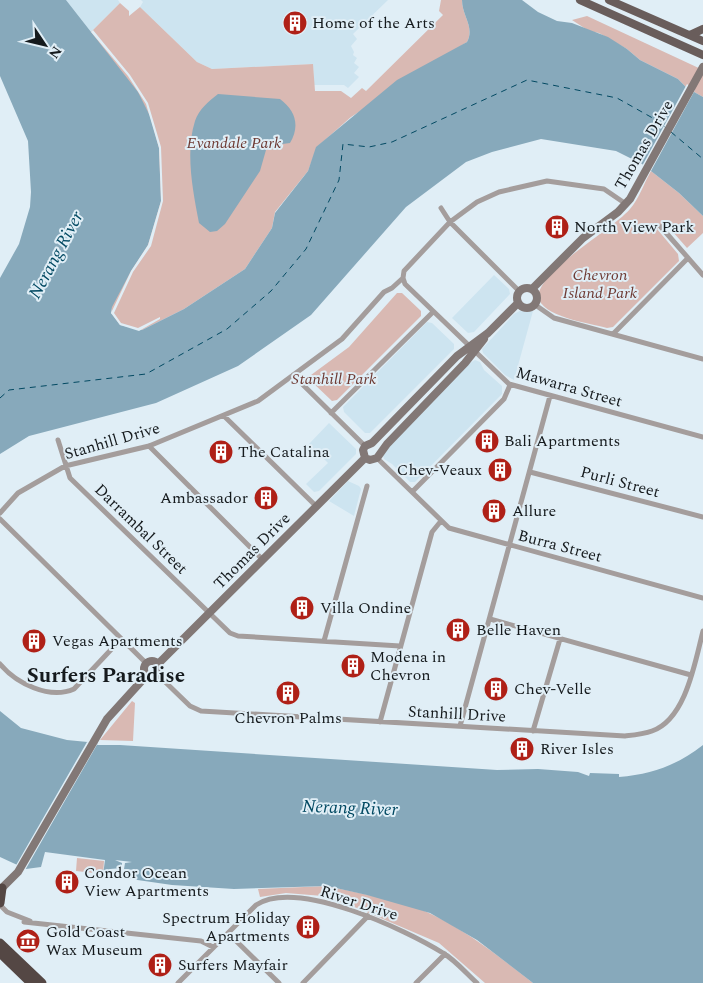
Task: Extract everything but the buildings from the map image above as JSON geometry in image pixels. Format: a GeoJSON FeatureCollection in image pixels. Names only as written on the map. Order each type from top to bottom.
{"type":"FeatureCollection","features":[{"type":"Feature","properties":{"kind":"highway"},"geometry":{"type":"LineString","coordinates":[[0,904],[1,890]]}},
{"type":"Feature","properties":{"kind":"highway"},"geometry":{"type":"LineString","coordinates":[[0,936],[2,948],[30,983]]}},
{"type":"Feature","properties":{"kind":"highway"},"geometry":{"type":"LineString","coordinates":[[2,948],[42,983]]}},
{"type":"Feature","properties":{"kind":"main road"},"geometry":{"type":"LineString","coordinates":[[580,0],[703,55]]}},
{"type":"Feature","properties":{"kind":"main road"},"geometry":{"type":"LineString","coordinates":[[609,0],[703,41]]}},
{"type":"Feature","properties":{"kind":"main road"},"geometry":{"type":"LineString","coordinates":[[690,35],[703,29]]}},
{"type":"Feature","properties":{"kind":"main road","name":"Thomas Drive"},"geometry":{"type":"LineString","coordinates":[[532,289],[583,238],[626,204],[647,172],[703,67]]}},
{"type":"Feature","properties":{"kind":"main road"},"geometry":{"type":"LineString","coordinates":[[523,288],[532,289],[537,296],[534,304],[524,307],[518,303],[517,296],[519,291],[523,288]]}},
{"type":"Feature","properties":{"kind":"main road"},"geometry":{"type":"LineString","coordinates":[[472,349],[465,364],[378,455],[370,460],[365,458],[363,450],[457,356],[472,349],[518,303]]}},
{"type":"Feature","properties":{"kind":"main road"},"geometry":{"type":"LineString","coordinates":[[457,356],[465,364]]}},
{"type":"Feature","properties":{"kind":"main road"},"geometry":{"type":"LineString","coordinates":[[369,444],[377,446],[378,455]]}},
{"type":"Feature","properties":{"kind":"main road","name":"Thomas Drive"},"geometry":{"type":"LineString","coordinates":[[158,664],[365,458]]}},
{"type":"Feature","properties":{"kind":"main road"},"geometry":{"type":"LineString","coordinates":[[153,662],[158,664],[160,668],[158,675],[153,677],[147,675],[145,668],[147,664],[153,662]]}},
{"type":"Feature","properties":{"kind":"main road"},"geometry":{"type":"LineString","coordinates":[[1,890],[20,868],[94,739],[114,708],[147,675]]}},
{"type":"Feature","properties":{"kind":"street","name":"Stanhill Drive"},"geometry":{"type":"LineString","coordinates":[[0,513],[18,494],[65,466],[149,446],[258,401],[342,339],[384,292],[392,288],[402,278],[404,271],[450,222],[477,202],[499,192],[547,181],[604,189],[626,204]]}},
{"type":"Feature","properties":{"kind":"street"},"geometry":{"type":"LineString","coordinates":[[441,208],[450,222],[519,291]]}},
{"type":"Feature","properties":{"kind":"street"},"geometry":{"type":"LineString","coordinates":[[662,227],[703,275]]}},
{"type":"Feature","properties":{"kind":"street"},"geometry":{"type":"LineString","coordinates":[[613,334],[688,258]]}},
{"type":"Feature","properties":{"kind":"street","name":"Mawarra Street"},"geometry":{"type":"LineString","coordinates":[[402,278],[405,284],[433,312],[510,385],[703,437]]}},
{"type":"Feature","properties":{"kind":"street"},"geometry":{"type":"LineString","coordinates":[[534,304],[550,316],[703,358]]}},
{"type":"Feature","properties":{"kind":"street"},"geometry":{"type":"LineString","coordinates":[[331,413],[433,312]]}},
{"type":"Feature","properties":{"kind":"street"},"geometry":{"type":"LineString","coordinates":[[293,375],[331,413],[369,444]]}},
{"type":"Feature","properties":{"kind":"street"},"geometry":{"type":"LineString","coordinates":[[412,492],[504,399],[510,385]]}},
{"type":"Feature","properties":{"kind":"street"},"geometry":{"type":"LineString","coordinates":[[460,726],[550,396]]}},
{"type":"Feature","properties":{"kind":"street"},"geometry":{"type":"LineString","coordinates":[[224,416],[316,506]]}},
{"type":"Feature","properties":{"kind":"street","name":"Darrambal Street"},"geometry":{"type":"LineString","coordinates":[[58,440],[70,478],[228,632],[236,636],[400,646]]}},
{"type":"Feature","properties":{"kind":"street"},"geometry":{"type":"LineString","coordinates":[[149,446],[262,559]]}},
{"type":"Feature","properties":{"kind":"street","name":"Burra Street"},"geometry":{"type":"LineString","coordinates":[[378,455],[441,522],[452,529],[703,598]]}},
{"type":"Feature","properties":{"kind":"street","name":"Purli Street"},"geometry":{"type":"LineString","coordinates":[[530,472],[703,517]]}},
{"type":"Feature","properties":{"kind":"street"},"geometry":{"type":"LineString","coordinates":[[324,641],[367,486]]}},
{"type":"Feature","properties":{"kind":"street"},"geometry":{"type":"LineString","coordinates":[[0,519],[147,664]]}},
{"type":"Feature","properties":{"kind":"street"},"geometry":{"type":"LineString","coordinates":[[380,722],[430,537],[441,522]]}},
{"type":"Feature","properties":{"kind":"street"},"geometry":{"type":"LineString","coordinates":[[490,620],[691,675]]}},
{"type":"Feature","properties":{"kind":"street","name":"Stanhill Drive"},"geometry":{"type":"LineString","coordinates":[[158,675],[190,706],[199,711],[620,736],[651,731],[674,715],[691,675],[703,631]]}},
{"type":"Feature","properties":{"kind":"street"},"geometry":{"type":"LineString","coordinates":[[0,664],[5,670],[35,689],[64,692],[74,688],[121,639]]}},
{"type":"Feature","properties":{"kind":"street"},"geometry":{"type":"LineString","coordinates":[[533,731],[560,639]]}},
{"type":"Feature","properties":{"kind":"street","name":"River Drive"},"geometry":{"type":"LineString","coordinates":[[178,983],[256,905],[265,900],[276,898],[328,903],[368,916],[408,934],[445,954],[477,983]]}},
{"type":"Feature","properties":{"kind":"street"},"geometry":{"type":"LineString","coordinates":[[0,904],[7,912],[27,921],[201,941],[213,947]]}},
{"type":"Feature","properties":{"kind":"street"},"geometry":{"type":"LineString","coordinates":[[303,983],[368,916]]}},
{"type":"Feature","properties":{"kind":"street"},"geometry":{"type":"LineString","coordinates":[[228,933],[279,983]]}},
{"type":"Feature","properties":{"kind":"street"},"geometry":{"type":"LineString","coordinates":[[416,983],[445,954]]}},
{"type":"Feature","properties":{"kind":"shaded area"},"geometry":{"type":"Polygon","coordinates":[[[66,0],[118,0],[120,3],[91,32],[66,0]]]}},
{"type":"Feature","properties":{"kind":"shaded area"},"geometry":{"type":"Polygon","coordinates":[[[141,0],[388,0],[353,34],[357,39],[351,46],[354,52],[353,55],[357,58],[354,63],[359,67],[354,73],[359,77],[348,88],[344,85],[314,85],[313,64],[212,69],[197,62],[140,7],[143,2],[141,0]]]}},
{"type":"Feature","properties":{"kind":"shaded area"},"geometry":{"type":"Polygon","coordinates":[[[494,275],[509,289],[510,294],[474,332],[468,333],[452,318],[494,275]]]}},
{"type":"Feature","properties":{"kind":"shaded area"},"geometry":{"type":"Polygon","coordinates":[[[525,308],[533,311],[514,380],[505,375],[483,353],[482,349],[514,314],[525,308]]]}},
{"type":"Feature","properties":{"kind":"shaded area"},"geometry":{"type":"Polygon","coordinates":[[[427,322],[432,323],[454,344],[454,349],[370,433],[365,433],[344,412],[343,407],[427,322]]]}},
{"type":"Feature","properties":{"kind":"shaded area"},"geometry":{"type":"Polygon","coordinates":[[[475,360],[480,362],[484,370],[502,386],[502,394],[415,482],[410,482],[392,464],[384,459],[382,453],[467,365],[475,360]]]}},
{"type":"Feature","properties":{"kind":"shaded area"},"geometry":{"type":"Polygon","coordinates":[[[329,423],[356,449],[356,454],[319,491],[314,492],[306,484],[328,463],[309,444],[329,423]]]}},
{"type":"Feature","properties":{"kind":"shaded area"},"geometry":{"type":"Polygon","coordinates":[[[348,481],[359,486],[361,489],[354,516],[329,501],[348,481]]]}},
{"type":"Feature","properties":{"kind":"green space","name":"Evandale Park"},"geometry":{"type":"Polygon","coordinates":[[[441,0],[462,0],[470,31],[467,42],[351,117],[317,147],[308,171],[275,212],[272,228],[245,269],[184,309],[142,330],[120,325],[112,316],[91,32],[120,3],[129,11],[129,16],[140,7],[197,62],[212,69],[313,64],[315,91],[341,91],[351,98],[362,88],[366,91],[443,15],[439,11],[441,0]]]}},
{"type":"Feature","properties":{"kind":"green space"},"geometry":{"type":"Polygon","coordinates":[[[587,16],[703,70],[703,97],[687,88],[678,79],[640,60],[627,49],[599,33],[589,31],[572,20],[587,16]]]}},
{"type":"Feature","properties":{"kind":"green space","name":"Chevron Island Park"},"geometry":{"type":"Polygon","coordinates":[[[651,171],[679,193],[703,216],[703,233],[687,248],[665,223],[657,229],[678,254],[679,261],[613,327],[607,328],[567,318],[548,309],[541,303],[538,296],[543,285],[564,262],[630,209],[639,196],[651,171]]]}},
{"type":"Feature","properties":{"kind":"green space","name":"Stanhill Park"},"geometry":{"type":"Polygon","coordinates":[[[397,293],[402,293],[421,311],[421,316],[337,400],[332,401],[311,381],[311,375],[349,347],[397,293]]]}},
{"type":"Feature","properties":{"kind":"green space"},"geometry":{"type":"Polygon","coordinates":[[[132,701],[135,703],[133,741],[100,740],[132,701]]]}},
{"type":"Feature","properties":{"kind":"green space"},"geometry":{"type":"Polygon","coordinates":[[[77,858],[104,861],[103,874],[76,871],[77,858]]]}},
{"type":"Feature","properties":{"kind":"green space"},"geometry":{"type":"Polygon","coordinates":[[[327,886],[394,901],[431,914],[472,937],[533,983],[485,983],[439,943],[357,908],[323,896],[286,893],[260,897],[258,889],[327,886]]]}},
{"type":"Feature","properties":{"kind":"water","name":"Nerang River"},"geometry":{"type":"Polygon","coordinates":[[[0,0],[66,0],[138,92],[150,116],[159,148],[161,201],[148,245],[131,271],[112,307],[111,313],[120,325],[142,330],[184,309],[245,269],[272,228],[275,213],[308,171],[316,147],[397,80],[467,42],[470,31],[462,0],[522,0],[538,12],[557,21],[572,23],[608,37],[640,60],[678,79],[687,88],[703,97],[703,216],[679,193],[642,164],[616,151],[541,139],[492,152],[466,162],[406,207],[311,315],[238,366],[156,403],[29,436],[0,454],[0,278],[19,244],[30,207],[31,192],[28,141],[0,76],[0,0]]]}},
{"type":"Feature","properties":{"kind":"water"},"geometry":{"type":"Polygon","coordinates":[[[218,94],[280,99],[293,114],[295,131],[290,143],[275,145],[266,150],[260,171],[225,224],[217,231],[210,232],[199,223],[190,159],[195,121],[199,113],[218,94]]]}},
{"type":"Feature","properties":{"kind":"water","name":"Nerang River"},"geometry":{"type":"Polygon","coordinates":[[[0,711],[21,728],[67,740],[98,743],[97,745],[497,770],[538,769],[578,772],[589,776],[590,773],[619,774],[619,777],[643,774],[674,763],[703,745],[703,983],[533,983],[477,940],[430,913],[327,886],[234,889],[172,885],[103,875],[105,860],[45,852],[41,867],[26,869],[0,857],[0,711]]]}},
{"type":"Feature","properties":{"kind":"pier"},"geometry":{"type":"Polygon","coordinates":[[[93,30],[130,75],[148,103],[161,147],[163,201],[151,246],[133,272],[114,313],[121,323],[138,328],[160,317],[160,319],[139,331],[120,325],[111,313],[131,271],[148,245],[161,201],[159,148],[146,104],[128,76],[91,32],[93,30]]]}},
{"type":"Feature","properties":{"kind":"pier"},"geometry":{"type":"Polygon","coordinates":[[[687,84],[695,90],[651,171],[642,166],[687,84]]]}},
{"type":"Feature","properties":{"kind":"pier"},"geometry":{"type":"Polygon","coordinates":[[[87,742],[98,743],[24,872],[15,867],[87,742]]]}},
{"type":"Feature","properties":{"kind":"pier"},"geometry":{"type":"Polygon","coordinates":[[[115,860],[132,862],[125,863],[124,869],[134,870],[126,872],[136,873],[136,878],[109,876],[110,869],[122,868],[122,863],[115,860]]]}},
{"type":"Feature","properties":{"kind":"ferry route"},"geometry":{"type":"LineString","coordinates":[[0,398],[9,390],[146,374],[227,329],[271,291],[306,249],[339,180],[343,144],[369,147],[392,142],[527,80],[617,98],[658,121],[666,128]]}},
{"type":"Feature","properties":{"kind":"ferry route"},"geometry":{"type":"LineString","coordinates":[[671,132],[703,159]]}},
{"type":"Feature","properties":{"kind":"place","name":"Home of the Arts"},"geometry":{"type":"Point","coordinates":[295,23]}},
{"type":"Feature","properties":{"kind":"place","name":"North View Park"},"geometry":{"type":"Point","coordinates":[557,227]}},
{"type":"Feature","properties":{"kind":"place","name":"Bali Apartments"},"geometry":{"type":"Point","coordinates":[487,441]}},
{"type":"Feature","properties":{"kind":"place","name":"The Catalina"},"geometry":{"type":"Point","coordinates":[221,452]}},
{"type":"Feature","properties":{"kind":"place","name":"Chev-Veaux"},"geometry":{"type":"Point","coordinates":[500,470]}},
{"type":"Feature","properties":{"kind":"place","name":"Ambassador"},"geometry":{"type":"Point","coordinates":[266,498]}},
{"type":"Feature","properties":{"kind":"place","name":"Allure"},"geometry":{"type":"Point","coordinates":[494,511]}},
{"type":"Feature","properties":{"kind":"place","name":"Villa Ondine"},"geometry":{"type":"Point","coordinates":[302,608]}},
{"type":"Feature","properties":{"kind":"place","name":"Belle Haven"},"geometry":{"type":"Point","coordinates":[458,630]}},
{"type":"Feature","properties":{"kind":"place","name":"Vegas Apartments"},"geometry":{"type":"Point","coordinates":[34,641]}},
{"type":"Feature","properties":{"kind":"place","name":"Modena in Chevron"},"geometry":{"type":"Point","coordinates":[353,666]}},
{"type":"Feature","properties":{"kind":"place","name":"Chev-Velle"},"geometry":{"type":"Point","coordinates":[496,689]}},
{"type":"Feature","properties":{"kind":"place","name":"Chevron Palms"},"geometry":{"type":"Point","coordinates":[288,693]}},
{"type":"Feature","properties":{"kind":"place","name":"River Isles"},"geometry":{"type":"Point","coordinates":[522,749]}},
{"type":"Feature","properties":{"kind":"place","name":"Condor Ocean View Apartments"},"geometry":{"type":"Point","coordinates":[67,882]}},
{"type":"Feature","properties":{"kind":"place","name":"Spectrum Holiday Apartments"},"geometry":{"type":"Point","coordinates":[308,927]}},
{"type":"Feature","properties":{"kind":"place","name":"Gold Coast Wax Museum"},"geometry":{"type":"Point","coordinates":[28,941]}},
{"type":"Feature","properties":{"kind":"place","name":"Surfers Mayfair"},"geometry":{"type":"Point","coordinates":[160,965]}},
{"type":"Feature","properties":{"kind":"district","name":"Surfers Paradise"},"geometry":{"type":"Point","coordinates":[106,676]}}]}
